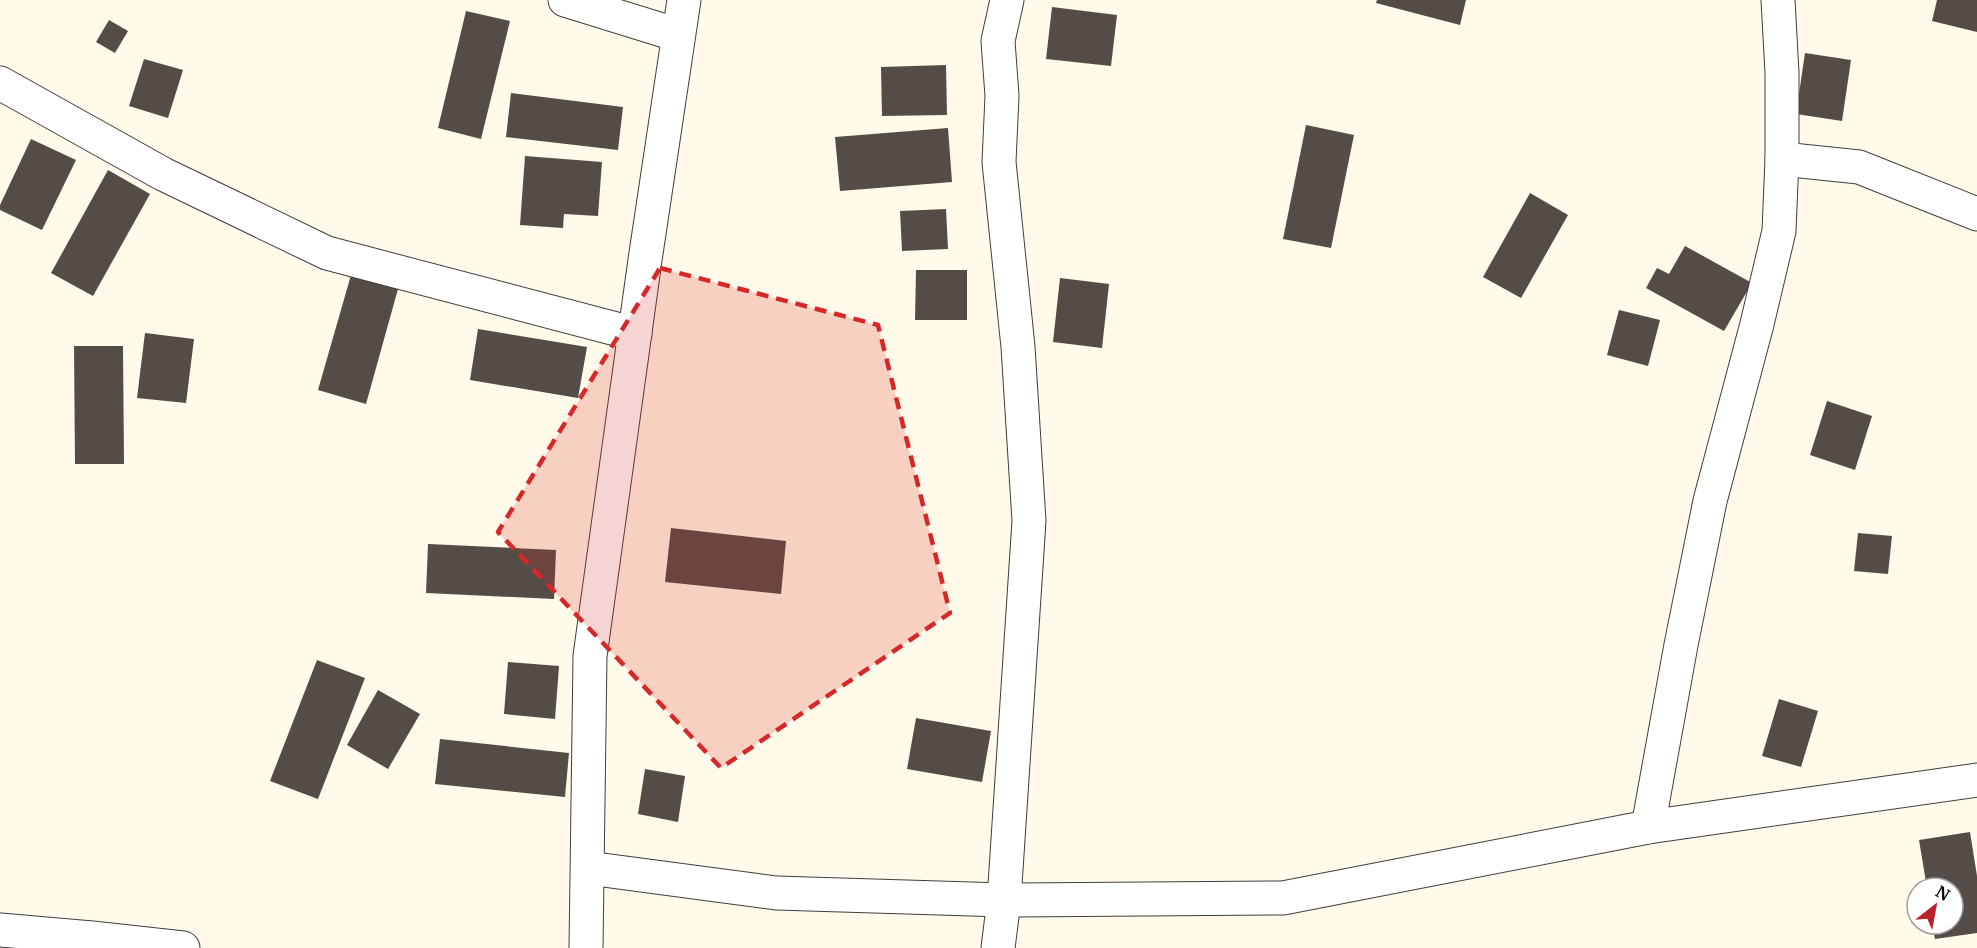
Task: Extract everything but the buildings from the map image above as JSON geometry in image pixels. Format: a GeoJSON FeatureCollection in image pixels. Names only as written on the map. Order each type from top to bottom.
{"type":"FeatureCollection","features":[{"type":"Feature","properties":{"kind":"street"},"geometry":{"type":"LineString","coordinates":[[565,0],[678,35]]}},
{"type":"Feature","properties":{"kind":"street"},"geometry":{"type":"LineString","coordinates":[[586,948],[590,656],[684,0]]}},
{"type":"Feature","properties":{"kind":"street"},"geometry":{"type":"LineString","coordinates":[[998,948],[1004,900],[1029,521],[1018,347],[999,162],[1002,96],[998,41],[1007,0]]}},
{"type":"Feature","properties":{"kind":"street"},"geometry":{"type":"LineString","coordinates":[[1648,827],[1710,501],[1779,231],[1782,73],[1778,0]]}},
{"type":"Feature","properties":{"kind":"street"},"geometry":{"type":"LineString","coordinates":[[0,83],[163,174],[327,253],[635,334]]}},
{"type":"Feature","properties":{"kind":"street"},"geometry":{"type":"LineString","coordinates":[[1782,159],[1859,167],[1977,214]]}},
{"type":"Feature","properties":{"kind":"street"},"geometry":{"type":"LineString","coordinates":[[588,868],[776,893],[1004,900],[1283,898],[1648,827],[1977,780]]}},
{"type":"Feature","properties":{"kind":"street"},"geometry":{"type":"LineString","coordinates":[[0,930],[183,948]]}},
{"type":"Feature","properties":{"kind":"highlighted area"},"geometry":{"type":"Polygon","coordinates":[[[660,268],[878,325],[950,613],[721,768],[498,532],[660,268]]]}}]}
